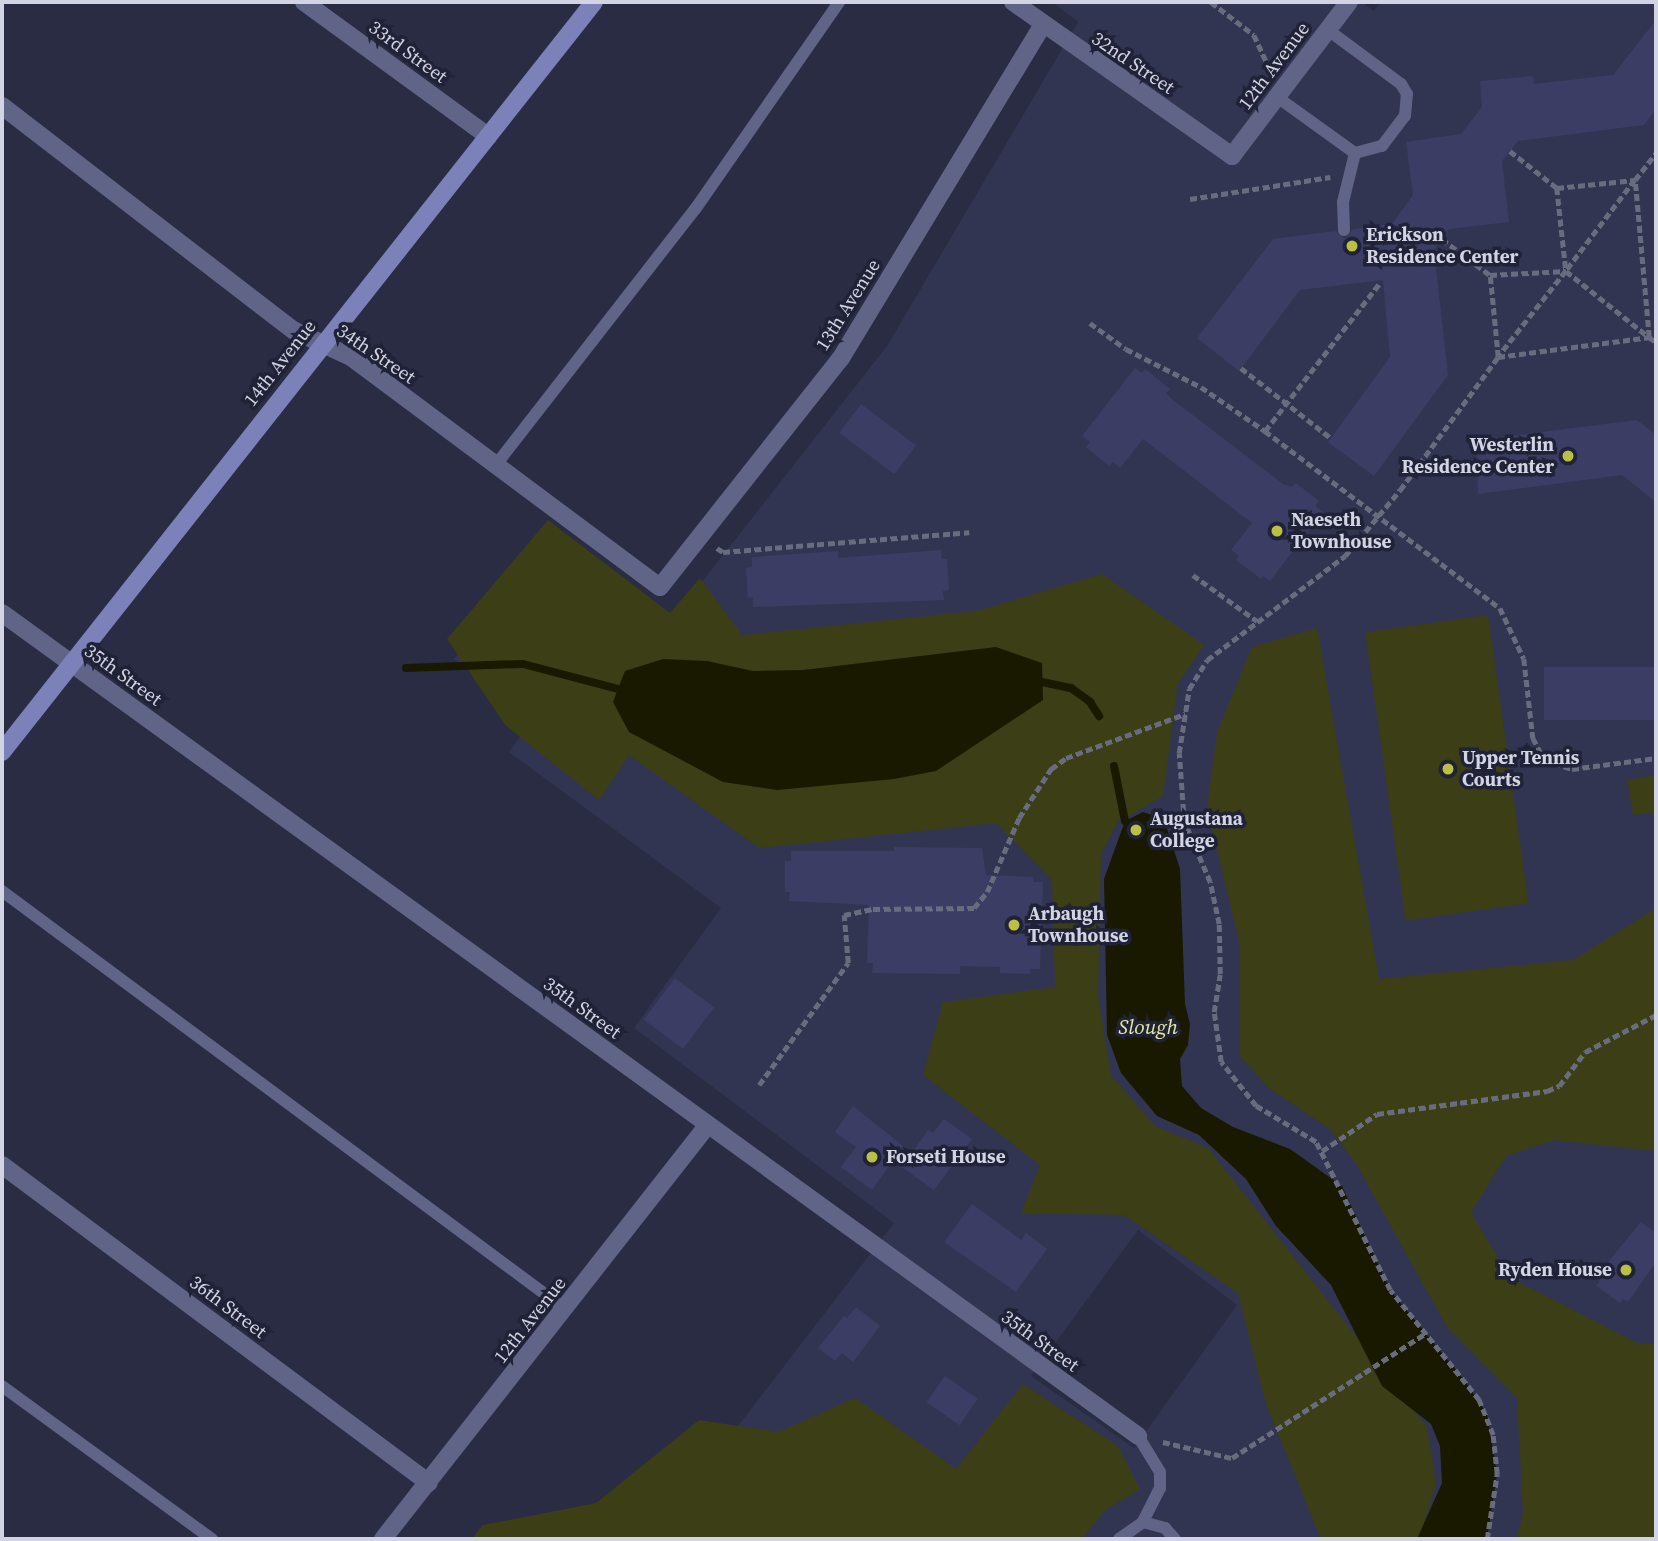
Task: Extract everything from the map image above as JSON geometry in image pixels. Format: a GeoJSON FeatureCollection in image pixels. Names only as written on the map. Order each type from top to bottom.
{"type":"FeatureCollection","features":[{"type":"Feature","properties":{"kind":"street","name":"33rd Street"},"geometry":{"type":"LineString","coordinates":[[304,2],[488,136]]}},
{"type":"Feature","properties":{"kind":"street","name":"14th Avenue"},"geometry":{"type":"LineString","coordinates":[[2,752],[594,2]]}},
{"type":"Feature","properties":{"kind":"street","name":"32nd Street"},"geometry":{"type":"LineString","coordinates":[[1013,2],[1232,156]]}},
{"type":"Feature","properties":{"kind":"street","name":"12th Avenue"},"geometry":{"type":"LineString","coordinates":[[1232,156],[1349,2]]}},
{"type":"Feature","properties":{"kind":"street","name":"13th Avenue"},"geometry":{"type":"LineString","coordinates":[[660,587],[841,358],[1043,25]]}},
{"type":"Feature","properties":{"kind":"street","name":"34th Street"},"geometry":{"type":"LineString","coordinates":[[2,106],[293,330],[351,357],[660,587]]}},
{"type":"Feature","properties":{"kind":"street","name":"35th Street"},"geometry":{"type":"LineString","coordinates":[[2,613],[1138,1436]]}},
{"type":"Feature","properties":{"kind":"street","name":"12th Avenue"},"geometry":{"type":"LineString","coordinates":[[383,1539],[707,1126]]}},
{"type":"Feature","properties":{"kind":"street","name":"36th Street"},"geometry":{"type":"LineString","coordinates":[[2,1165],[429,1483]]}},
{"type":"Feature","properties":{"kind":"lane"},"geometry":{"type":"LineString","coordinates":[[495,466],[696,208],[839,2]]}},
{"type":"Feature","properties":{"kind":"lane"},"geometry":{"type":"LineString","coordinates":[[1328,30],[1401,84],[1407,94],[1405,116],[1382,146],[1355,153]]}},
{"type":"Feature","properties":{"kind":"lane"},"geometry":{"type":"LineString","coordinates":[[1279,95],[1355,153]]}},
{"type":"Feature","properties":{"kind":"lane"},"geometry":{"type":"LineString","coordinates":[[1344,230],[1348,174],[1355,153]]}},
{"type":"Feature","properties":{"kind":"lane"},"geometry":{"type":"LineString","coordinates":[[2,891],[565,1309]]}},
{"type":"Feature","properties":{"kind":"lane"},"geometry":{"type":"LineString","coordinates":[[2,1386],[212,1539]]}},
{"type":"Feature","properties":{"kind":"lane"},"geometry":{"type":"LineString","coordinates":[[1119,1539],[1143,1522],[1160,1488],[1160,1472],[1138,1436]]}},
{"type":"Feature","properties":{"kind":"lane"},"geometry":{"type":"LineString","coordinates":[[1143,1522],[1165,1528],[1175,1539]]}},
{"type":"Feature","properties":{"kind":"path"},"geometry":{"type":"LineString","coordinates":[[1211,2],[1254,35],[1279,95]]}},
{"type":"Feature","properties":{"kind":"path"},"geometry":{"type":"LineString","coordinates":[[1510,151],[1557,188],[1635,180]]}},
{"type":"Feature","properties":{"kind":"path"},"geometry":{"type":"LineString","coordinates":[[1487,1539],[1497,1474],[1487,1414],[1390,1290],[1322,1151],[1303,1130],[1256,1106],[1221,1062],[1214,1012],[1219,923],[1210,882],[1184,821],[1180,787],[1185,714],[1189,689],[1207,660],[1257,621],[1332,569],[1378,518],[1656,153]]}},
{"type":"Feature","properties":{"kind":"path"},"geometry":{"type":"LineString","coordinates":[[1190,199],[1348,174]]}},
{"type":"Feature","properties":{"kind":"path"},"geometry":{"type":"LineString","coordinates":[[1635,180],[1649,337]]}},
{"type":"Feature","properties":{"kind":"path"},"geometry":{"type":"LineString","coordinates":[[1557,188],[1566,271]]}},
{"type":"Feature","properties":{"kind":"path"},"geometry":{"type":"LineString","coordinates":[[1442,239],[1490,275],[1566,271],[1656,342]]}},
{"type":"Feature","properties":{"kind":"path"},"geometry":{"type":"LineString","coordinates":[[1490,275],[1498,357]]}},
{"type":"Feature","properties":{"kind":"path"},"geometry":{"type":"LineString","coordinates":[[1265,431],[1380,283]]}},
{"type":"Feature","properties":{"kind":"path"},"geometry":{"type":"LineString","coordinates":[[1090,323],[1126,349],[1201,387],[1265,431],[1500,608],[1509,620],[1524,659],[1533,738],[1544,759],[1572,769],[1656,758]]}},
{"type":"Feature","properties":{"kind":"path"},"geometry":{"type":"LineString","coordinates":[[1498,357],[1649,337]]}},
{"type":"Feature","properties":{"kind":"path"},"geometry":{"type":"LineString","coordinates":[[1241,368],[1284,405],[1331,438]]}},
{"type":"Feature","properties":{"kind":"path"},"geometry":{"type":"LineString","coordinates":[[700,538],[723,552],[969,532]]}},
{"type":"Feature","properties":{"kind":"path"},"geometry":{"type":"LineString","coordinates":[[1193,575],[1257,621]]}},
{"type":"Feature","properties":{"kind":"path"},"geometry":{"type":"LineString","coordinates":[[759,1086],[848,962],[844,915],[873,909],[974,908],[987,892],[1019,818],[1051,769],[1066,758],[1185,714]]}},
{"type":"Feature","properties":{"kind":"path"},"geometry":{"type":"LineString","coordinates":[[1322,1151],[1377,1114],[1547,1091],[1559,1086],[1585,1052],[1656,1015]]}},
{"type":"Feature","properties":{"kind":"path"},"geometry":{"type":"LineString","coordinates":[[1160,1442],[1191,1445],[1232,1458],[1426,1333]]}},
{"type":"Feature","properties":{"kind":"shaded area","name":"Augustana College"},"geometry":{"type":"Polygon","coordinates":[[[1052,2],[1362,2],[1374,11],[1381,2],[1656,2],[1656,1539],[829,1539],[715,1456],[894,1223],[634,1028],[721,908],[509,752],[534,718],[454,659],[554,529],[673,619],[887,346],[1078,22],[1052,2]],[[1138,1230],[1031,1376],[1134,1448],[1237,1305],[1138,1230]]]}},
{"type":"Feature","properties":{"kind":"green space"},"geometry":{"type":"Polygon","coordinates":[[[548,520],[670,613],[700,578],[742,635],[976,611],[1102,574],[1204,645],[1178,683],[1163,796],[1118,822],[1101,853],[1098,995],[1111,1075],[1155,1126],[1208,1148],[1427,1427],[1436,1484],[1419,1539],[1321,1539],[1266,1404],[1238,1293],[1124,1215],[1021,1213],[1040,1165],[923,1075],[943,1002],[1055,987],[1052,880],[996,823],[759,848],[629,755],[599,800],[506,726],[447,639],[548,520]]]}},
{"type":"Feature","properties":{"kind":"green space","name":"Upper Tennis Courts"},"geometry":{"type":"Polygon","coordinates":[[[1488,615],[1528,903],[1406,920],[1365,632],[1488,615]]]}},
{"type":"Feature","properties":{"kind":"green space"},"geometry":{"type":"Polygon","coordinates":[[[1317,628],[1379,979],[1573,960],[1656,908],[1656,1151],[1555,1140],[1506,1156],[1471,1212],[1509,1277],[1637,1343],[1656,1344],[1656,1539],[1516,1539],[1523,1514],[1517,1398],[1447,1327],[1357,1165],[1330,1129],[1270,1089],[1240,1056],[1240,946],[1207,807],[1217,732],[1252,647],[1317,628]]]}},
{"type":"Feature","properties":{"kind":"green space"},"geometry":{"type":"Polygon","coordinates":[[[1656,775],[1656,812],[1633,815],[1627,780],[1656,775]]]}},
{"type":"Feature","properties":{"kind":"green space"},"geometry":{"type":"Polygon","coordinates":[[[1023,1384],[1118,1446],[1140,1489],[1104,1511],[1082,1539],[471,1539],[483,1525],[596,1503],[699,1420],[778,1432],[855,1398],[956,1469],[1023,1384]]]}},
{"type":"Feature","properties":{"kind":"water"},"geometry":{"type":"Polygon","coordinates":[[[996,647],[1042,663],[1043,700],[936,771],[894,779],[777,790],[723,782],[629,732],[613,702],[625,671],[663,659],[707,661],[753,671],[803,670],[996,647]]]}},
{"type":"Feature","properties":{"kind":"water","name":"Slough"},"geometry":{"type":"Polygon","coordinates":[[[1143,812],[1164,819],[1180,869],[1185,1004],[1190,1024],[1188,1045],[1180,1059],[1182,1086],[1201,1108],[1233,1127],[1290,1149],[1342,1186],[1390,1290],[1465,1381],[1487,1414],[1497,1474],[1487,1539],[1417,1539],[1442,1483],[1440,1446],[1431,1424],[1382,1386],[1331,1285],[1276,1226],[1246,1179],[1199,1135],[1157,1116],[1121,1073],[1107,1035],[1104,879],[1125,821],[1143,812]]]}},
{"type":"Feature","properties":{"kind":"building","name":"Erickson Residence Center"},"geometry":{"type":"Polygon","coordinates":[[[1656,20],[1656,109],[1644,125],[1518,141],[1502,161],[1509,222],[1449,229],[1434,250],[1448,375],[1374,476],[1328,442],[1390,357],[1383,280],[1300,290],[1239,371],[1197,338],[1273,239],[1335,231],[1345,239],[1353,229],[1392,224],[1413,195],[1406,142],[1461,134],[1482,107],[1480,81],[1533,76],[1534,84],[1613,75],[1656,20]]]}},
{"type":"Feature","properties":{"kind":"building"},"geometry":{"type":"Polygon","coordinates":[[[1135,368],[1142,373],[1145,369],[1170,389],[1166,393],[1173,400],[1283,484],[1292,487],[1296,483],[1319,501],[1315,506],[1323,512],[1270,581],[1263,576],[1261,579],[1236,560],[1239,556],[1231,550],[1252,523],[1143,439],[1120,468],[1113,462],[1109,466],[1086,447],[1090,442],[1082,436],[1135,368]]]}},
{"type":"Feature","properties":{"kind":"building"},"geometry":{"type":"Polygon","coordinates":[[[861,404],[916,446],[894,474],[839,433],[861,404]]]}},
{"type":"Feature","properties":{"kind":"building","name":"Westerlin Residence Center"},"geometry":{"type":"Polygon","coordinates":[[[1637,420],[1656,435],[1656,502],[1622,475],[1478,494],[1477,440],[1637,420]]]}},
{"type":"Feature","properties":{"kind":"building"},"geometry":{"type":"Polygon","coordinates":[[[941,550],[942,559],[947,559],[949,590],[943,591],[944,600],[753,607],[753,597],[748,598],[746,568],[752,567],[752,557],[838,551],[838,558],[941,550]]]}},
{"type":"Feature","properties":{"kind":"building"},"geometry":{"type":"Polygon","coordinates":[[[1544,667],[1656,667],[1656,720],[1544,720],[1544,667]]]}},
{"type":"Feature","properties":{"kind":"building"},"geometry":{"type":"Polygon","coordinates":[[[894,847],[982,848],[986,875],[1033,877],[1033,882],[1043,882],[1040,969],[1030,969],[1030,974],[1000,973],[1000,967],[960,966],[960,974],[872,973],[873,963],[867,963],[869,905],[789,901],[790,892],[785,892],[785,861],[791,861],[791,851],[894,851],[894,847]]]}},
{"type":"Feature","properties":{"kind":"building"},"geometry":{"type":"Polygon","coordinates":[[[675,978],[714,1007],[683,1049],[644,1020],[675,978]]]}},
{"type":"Feature","properties":{"kind":"building","name":"Forseti House"},"geometry":{"type":"Polygon","coordinates":[[[853,1106],[903,1146],[872,1190],[841,1167],[856,1147],[835,1132],[853,1106]]]}},
{"type":"Feature","properties":{"kind":"building"},"geometry":{"type":"Polygon","coordinates":[[[944,1119],[972,1139],[934,1190],[902,1167],[928,1130],[933,1133],[944,1119]]]}},
{"type":"Feature","properties":{"kind":"building"},"geometry":{"type":"Polygon","coordinates":[[[972,1204],[1021,1240],[1026,1233],[1047,1249],[1016,1292],[944,1242],[972,1204]]]}},
{"type":"Feature","properties":{"kind":"building","name":"Ryden House"},"geometry":{"type":"Polygon","coordinates":[[[1641,1222],[1656,1233],[1656,1262],[1628,1302],[1623,1298],[1620,1303],[1596,1286],[1600,1281],[1595,1278],[1641,1222]]]}},
{"type":"Feature","properties":{"kind":"building"},"geometry":{"type":"Polygon","coordinates":[[[856,1307],[880,1326],[853,1362],[842,1353],[835,1361],[818,1348],[844,1316],[847,1318],[856,1307]]]}},
{"type":"Feature","properties":{"kind":"building"},"geometry":{"type":"Polygon","coordinates":[[[945,1376],[978,1399],[959,1425],[927,1402],[945,1376]]]}},
{"type":"Feature","properties":{"kind":"waterway"},"geometry":{"type":"LineString","coordinates":[[406,668],[523,664],[618,689]]}},
{"type":"Feature","properties":{"kind":"waterway"},"geometry":{"type":"LineString","coordinates":[[1042,682],[1071,688],[1090,702],[1099,716]]}},
{"type":"Feature","properties":{"kind":"waterway"},"geometry":{"type":"LineString","coordinates":[[1114,766],[1125,821]]}},
{"type":"Feature","properties":{"kind":"place","name":"Erickson Residence Center"},"geometry":{"type":"Point","coordinates":[1352,246]}},
{"type":"Feature","properties":{"kind":"place","name":"Westerlin Residence Center"},"geometry":{"type":"Point","coordinates":[1568,456]}},
{"type":"Feature","properties":{"kind":"place","name":"Naeseth Townhouse"},"geometry":{"type":"Point","coordinates":[1277,531]}},
{"type":"Feature","properties":{"kind":"place","name":"Upper Tennis Courts"},"geometry":{"type":"Point","coordinates":[1448,769]}},
{"type":"Feature","properties":{"kind":"place","name":"Augustana College"},"geometry":{"type":"Point","coordinates":[1136,830]}},
{"type":"Feature","properties":{"kind":"place","name":"Arbaugh Townhouse"},"geometry":{"type":"Point","coordinates":[1014,925]}},
{"type":"Feature","properties":{"kind":"place","name":"Forseti House"},"geometry":{"type":"Point","coordinates":[872,1157]}},
{"type":"Feature","properties":{"kind":"place","name":"Ryden House"},"geometry":{"type":"Point","coordinates":[1626,1270]}}]}
